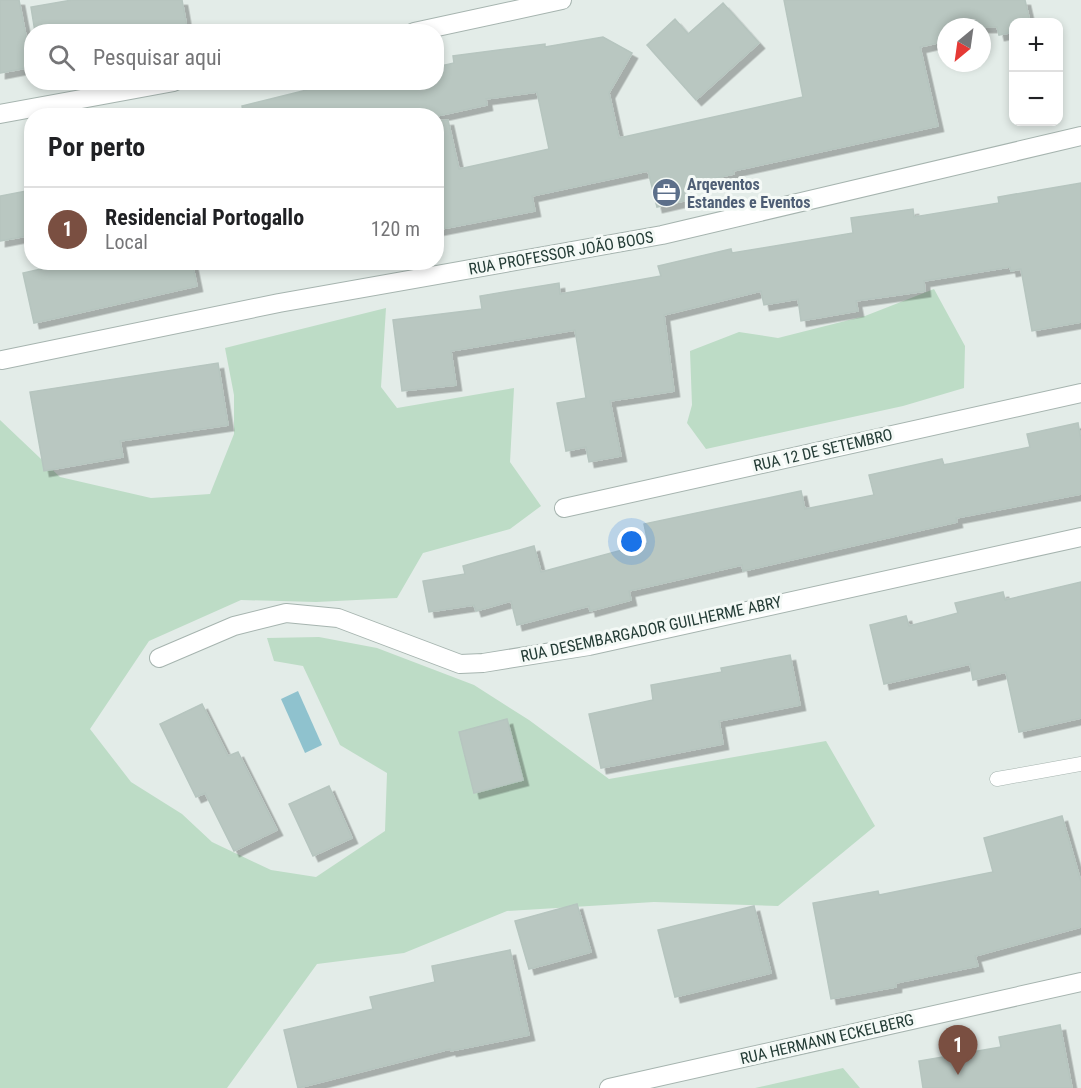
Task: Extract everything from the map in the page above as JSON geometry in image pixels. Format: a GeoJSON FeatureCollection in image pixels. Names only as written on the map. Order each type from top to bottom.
{"type":"FeatureCollection","features":[{"type":"Feature","properties":{"kind":"street"},"geometry":{"type":"LineString","coordinates":[[444,25],[561,0]]}},
{"type":"Feature","properties":{"kind":"street"},"geometry":{"type":"LineString","coordinates":[[33,108],[130,90]]}},
{"type":"Feature","properties":{"kind":"street"},"geometry":{"type":"LineString","coordinates":[[0,114],[24,110]]}},
{"type":"Feature","properties":{"kind":"street","name":"RUA PROFESSOR JOÃO BOOS"},"geometry":{"type":"LineString","coordinates":[[2,360],[279,303],[662,234],[1081,136]]}},
{"type":"Feature","properties":{"kind":"street","name":"RUA 12 DE SETEMBRO"},"geometry":{"type":"LineString","coordinates":[[564,508],[1081,393]]}},
{"type":"Feature","properties":{"kind":"street","name":"RUA DESEMBARGADOR GUILHERME ABRY"},"geometry":{"type":"LineString","coordinates":[[159,657],[234,626],[286,613],[338,618],[460,664],[483,663],[589,646],[1081,537]]}},
{"type":"Feature","properties":{"kind":"street","name":"RUA HERMANN ECKELBERG"},"geometry":{"type":"LineString","coordinates":[[609,1088],[1081,982]]}},
{"type":"Feature","properties":{"kind":"lane"},"geometry":{"type":"LineString","coordinates":[[997,779],[1081,764]]}},
{"type":"Feature","properties":{"kind":"green space"},"geometry":{"type":"Polygon","coordinates":[[[934,289],[965,346],[964,388],[903,406],[706,449],[687,423],[692,405],[690,351],[739,332],[778,338],[865,316],[934,289]]]}},
{"type":"Feature","properties":{"kind":"green space"},"geometry":{"type":"Polygon","coordinates":[[[386,308],[381,387],[397,408],[514,388],[510,462],[541,506],[510,529],[423,553],[397,598],[316,602],[241,600],[149,641],[90,729],[131,782],[182,814],[212,842],[271,870],[316,877],[385,831],[387,773],[340,745],[303,666],[274,661],[267,638],[319,637],[377,648],[474,685],[529,720],[609,779],[826,741],[875,826],[778,906],[654,902],[507,911],[404,953],[317,964],[227,1088],[0,1088],[0,420],[60,477],[151,498],[210,494],[234,434],[234,395],[225,348],[386,308]]]}},
{"type":"Feature","properties":{"kind":"green space"},"geometry":{"type":"Polygon","coordinates":[[[843,1068],[860,1088],[755,1088],[843,1068]]]}},
{"type":"Feature","properties":{"kind":"water"},"geometry":{"type":"Polygon","coordinates":[[[298,691],[322,745],[305,753],[281,699],[298,691]]]}},
{"type":"Feature","properties":{"kind":"building"},"geometry":{"type":"Polygon","coordinates":[[[0,0],[19,0],[24,26],[24,68],[0,73],[0,0]]]}},
{"type":"Feature","properties":{"kind":"building"},"geometry":{"type":"Polygon","coordinates":[[[72,0],[182,0],[186,24],[34,24],[31,7],[72,0]]]}},
{"type":"Feature","properties":{"kind":"building"},"geometry":{"type":"Polygon","coordinates":[[[784,0],[1025,0],[1029,18],[1009,18],[1009,33],[999,35],[997,27],[991,27],[991,18],[937,18],[937,43],[920,47],[938,126],[733,171],[734,174],[684,185],[688,200],[657,207],[648,171],[532,196],[535,211],[444,228],[444,120],[448,120],[459,169],[549,149],[537,92],[486,99],[487,105],[444,114],[444,108],[242,108],[242,106],[307,90],[444,90],[444,65],[454,63],[453,56],[545,44],[545,47],[603,37],[632,53],[609,93],[619,138],[803,97],[784,0]]]}},
{"type":"Feature","properties":{"kind":"building"},"geometry":{"type":"Polygon","coordinates":[[[723,3],[759,43],[696,100],[647,45],[675,19],[688,34],[723,3]]]}},
{"type":"Feature","properties":{"kind":"building"},"geometry":{"type":"Polygon","coordinates":[[[1081,183],[1081,322],[1032,331],[1021,269],[1011,271],[1010,267],[924,281],[925,291],[856,301],[858,311],[801,321],[798,299],[764,305],[761,291],[664,315],[674,391],[610,401],[621,456],[589,462],[586,447],[566,451],[557,403],[586,398],[575,330],[451,351],[456,385],[402,391],[393,320],[482,309],[480,296],[559,283],[560,294],[661,276],[658,266],[731,249],[732,253],[853,233],[851,218],[913,209],[914,217],[999,203],[998,197],[1081,183]]]}},
{"type":"Feature","properties":{"kind":"building"},"geometry":{"type":"Polygon","coordinates":[[[24,192],[24,236],[0,241],[0,196],[24,192]]]}},
{"type":"Feature","properties":{"kind":"building"},"geometry":{"type":"Polygon","coordinates":[[[36,270],[194,270],[197,286],[34,323],[23,273],[36,270]]]}},
{"type":"Feature","properties":{"kind":"building"},"geometry":{"type":"Polygon","coordinates":[[[218,363],[228,425],[120,441],[123,457],[44,471],[30,392],[218,363]]]}},
{"type":"Feature","properties":{"kind":"building"},"geometry":{"type":"Polygon","coordinates":[[[1078,423],[1081,440],[1081,494],[956,518],[957,522],[743,571],[742,565],[629,591],[631,600],[590,611],[589,606],[517,625],[511,601],[476,611],[474,605],[429,612],[423,581],[465,574],[463,566],[534,546],[541,572],[648,543],[644,524],[801,491],[805,509],[874,495],[869,475],[942,459],[944,465],[1030,447],[1027,434],[1078,423]]]}},
{"type":"Feature","properties":{"kind":"building"},"geometry":{"type":"Polygon","coordinates":[[[1081,582],[1081,718],[1019,732],[1006,672],[973,680],[970,664],[884,684],[870,625],[906,616],[909,626],[958,613],[955,603],[1003,592],[1005,600],[1081,582]]]}},
{"type":"Feature","properties":{"kind":"building"},"geometry":{"type":"Polygon","coordinates":[[[790,655],[800,705],[719,721],[723,744],[601,768],[589,714],[653,700],[651,685],[722,672],[721,668],[790,655]]]}},
{"type":"Feature","properties":{"kind":"building"},"geometry":{"type":"Polygon","coordinates":[[[202,704],[228,756],[238,752],[277,830],[234,851],[205,793],[196,797],[160,724],[202,704]]]}},
{"type":"Feature","properties":{"kind":"building"},"geometry":{"type":"Polygon","coordinates":[[[507,719],[523,780],[474,793],[459,732],[507,719]]]}},
{"type":"Feature","properties":{"kind":"building"},"geometry":{"type":"Polygon","coordinates":[[[329,786],[352,838],[313,856],[289,804],[329,786]]]}},
{"type":"Feature","properties":{"kind":"building"},"geometry":{"type":"Polygon","coordinates":[[[1062,816],[1081,882],[1081,927],[975,956],[978,966],[896,983],[896,987],[831,999],[813,903],[878,891],[879,895],[993,872],[984,838],[1062,816]]]}},
{"type":"Feature","properties":{"kind":"building"},"geometry":{"type":"Polygon","coordinates":[[[577,904],[591,952],[529,969],[515,921],[577,904]]]}},
{"type":"Feature","properties":{"kind":"building"},"geometry":{"type":"Polygon","coordinates":[[[754,906],[771,973],[675,997],[658,930],[754,906]]]}},
{"type":"Feature","properties":{"kind":"building"},"geometry":{"type":"Polygon","coordinates":[[[510,950],[529,1035],[451,1051],[450,1049],[298,1088],[284,1030],[373,1009],[370,997],[435,982],[432,966],[510,950]]]}},
{"type":"Feature","properties":{"kind":"building"},"geometry":{"type":"Polygon","coordinates":[[[1060,1025],[1072,1088],[923,1088],[919,1061],[1001,1047],[999,1037],[1060,1025]]]}},
{"type":"Feature","properties":{"kind":"place","name":"Arqeventos Estandes e Eventos"},"geometry":{"type":"Point","coordinates":[666,193]}},
{"type":"Feature","properties":{"kind":"place","name":"Residencial Portogallo"},"geometry":{"type":"Point","coordinates":[958,1075]}}]}
